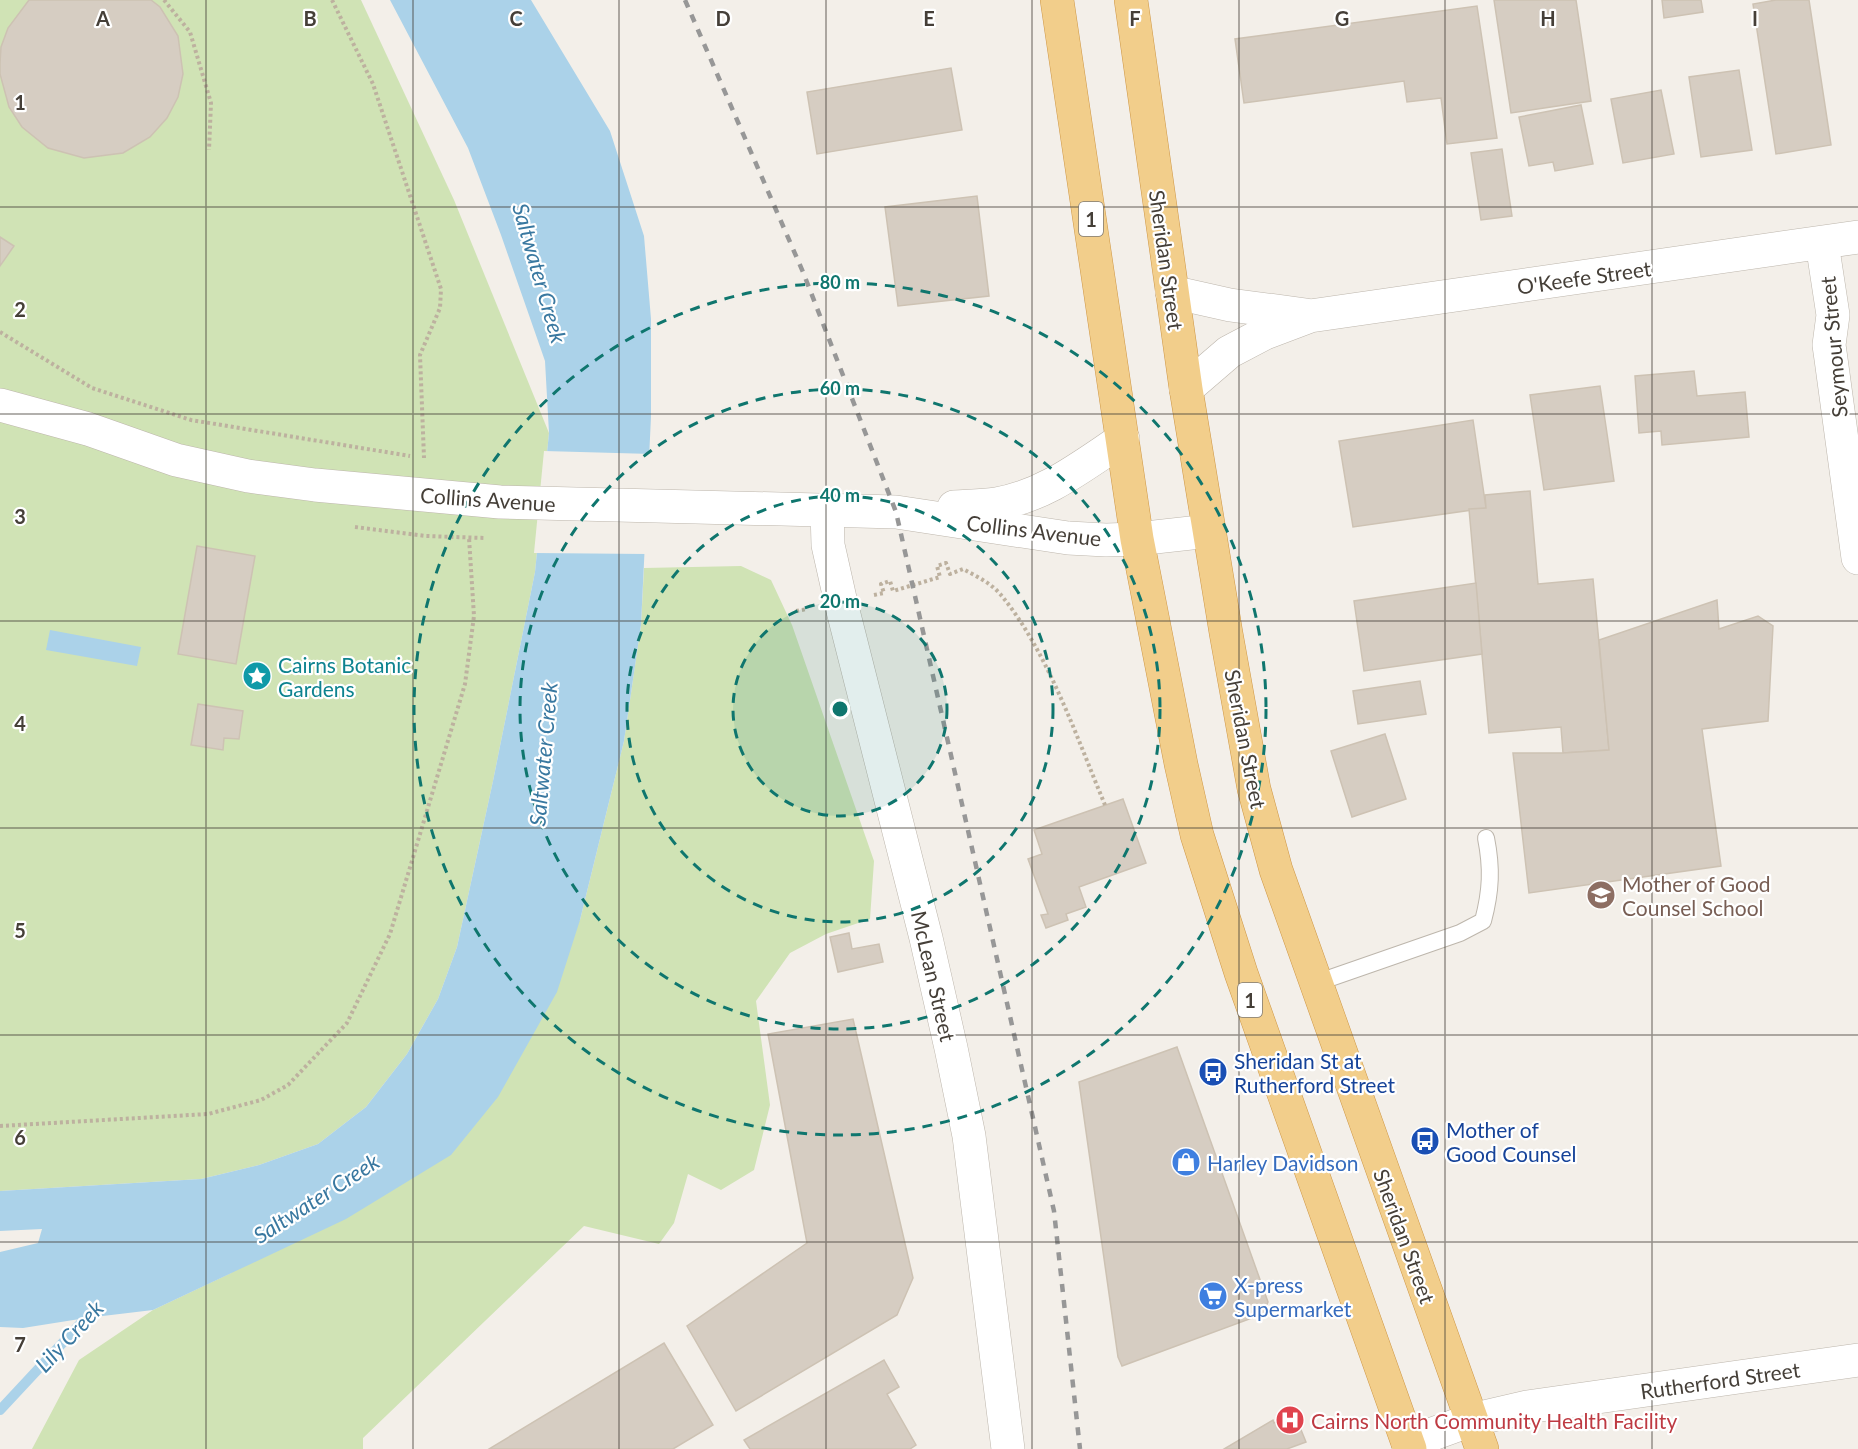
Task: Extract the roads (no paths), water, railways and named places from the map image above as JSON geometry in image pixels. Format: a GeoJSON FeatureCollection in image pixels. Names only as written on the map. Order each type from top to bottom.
{"type":"FeatureCollection","features":[{"type":"Feature","properties":{"kind":"highway","name":"1"},"geometry":{"type":"LineString","coordinates":[[1058,0],[1137,539],[1181,764],[1200,844],[1243,980],[1409,1446]]}},
{"type":"Feature","properties":{"kind":"highway","name":"Sheridan Street"},"geometry":{"type":"LineString","coordinates":[[1131,0],[1186,389],[1258,808],[1276,870],[1476,1435]]}},
{"type":"Feature","properties":{"kind":"street","name":"O'Keefe Street"},"geometry":{"type":"LineString","coordinates":[[1186,389],[1235,348],[1265,333],[1311,316],[1858,237]]}},
{"type":"Feature","properties":{"kind":"street","name":"Seymour Street"},"geometry":{"type":"LineString","coordinates":[[1822,243],[1833,315],[1829,345],[1858,558]]}},
{"type":"Feature","properties":{"kind":"street","name":"O'Keefe Street"},"geometry":{"type":"LineString","coordinates":[[1172,292],[1230,305],[1311,316]]}},
{"type":"Feature","properties":{"kind":"street","name":"Collins Avenue"},"geometry":{"type":"LineString","coordinates":[[0,380],[88,429]]}},
{"type":"Feature","properties":{"kind":"street","name":"Collins Avenue"},"geometry":{"type":"LineString","coordinates":[[0,405],[88,429],[176,460],[248,476],[315,485],[500,502],[896,512],[995,504],[1034,494],[1061,480],[1123,438]]}},
{"type":"Feature","properties":{"kind":"street","name":"McLean Street"},"geometry":{"type":"LineString","coordinates":[[827,510],[828,545],[841,603],[926,938],[969,1136],[1008,1449]]}},
{"type":"Feature","properties":{"kind":"street","name":"Collins Avenue"},"geometry":{"type":"LineString","coordinates":[[896,512],[1068,538],[1137,539],[1209,531]]}},
{"type":"Feature","properties":{"kind":"street","name":"Rutherford Street"},"geometry":{"type":"LineString","coordinates":[[1409,1446],[1476,1435],[1527,1407],[1858,1360]]}},
{"type":"Feature","properties":{"kind":"lane"},"geometry":{"type":"LineString","coordinates":[[1316,982],[1460,933],[1483,921],[1490,897],[1490,861],[1486,838]]}},
{"type":"Feature","properties":{"kind":"water","name":"Saltwater Creek"},"geometry":{"type":"Polygon","coordinates":[[[390,0],[531,0],[610,131],[644,236],[651,319],[651,417],[641,625],[624,741],[580,920],[557,992],[498,1097],[451,1155],[346,1219],[153,1310],[23,1328],[0,1327],[0,1252],[38,1243],[42,1229],[0,1231],[0,1191],[201,1179],[259,1165],[318,1144],[366,1107],[407,1054],[438,999],[457,947],[535,572],[549,433],[545,361],[468,148],[390,0]]]}},
{"type":"Feature","properties":{"kind":"water"},"geometry":{"type":"Polygon","coordinates":[[[50,630],[141,647],[137,666],[46,650],[50,630]]]}},
{"type":"Feature","properties":{"kind":"waterway","name":"Lily Creek"},"geometry":{"type":"LineString","coordinates":[[0,1410],[96,1307]]}},
{"type":"Feature","properties":{"kind":"railway"},"geometry":{"type":"LineString","coordinates":[[685,0],[803,272],[896,512],[1054,1211],[1080,1449]]}},
{"type":"Feature","properties":{"kind":"place","name":"Cairns Botanic Gardens"},"geometry":{"type":"Point","coordinates":[257,676]}},
{"type":"Feature","properties":{"kind":"place","name":"Mother of Good Counsel School"},"geometry":{"type":"Point","coordinates":[1601,895]}},
{"type":"Feature","properties":{"kind":"place","name":"Sheridan St at Rutherford Street"},"geometry":{"type":"Point","coordinates":[1213,1072]}},
{"type":"Feature","properties":{"kind":"place","name":"Mother of Good Counsel"},"geometry":{"type":"Point","coordinates":[1425,1141]}},
{"type":"Feature","properties":{"kind":"place","name":"Harley Davidson"},"geometry":{"type":"Point","coordinates":[1186,1162]}},
{"type":"Feature","properties":{"kind":"place","name":"X-press Supermarket"},"geometry":{"type":"Point","coordinates":[1213,1296]}},
{"type":"Feature","properties":{"kind":"place","name":"Cairns North Community Health Facility"},"geometry":{"type":"Point","coordinates":[1290,1420]}}]}
